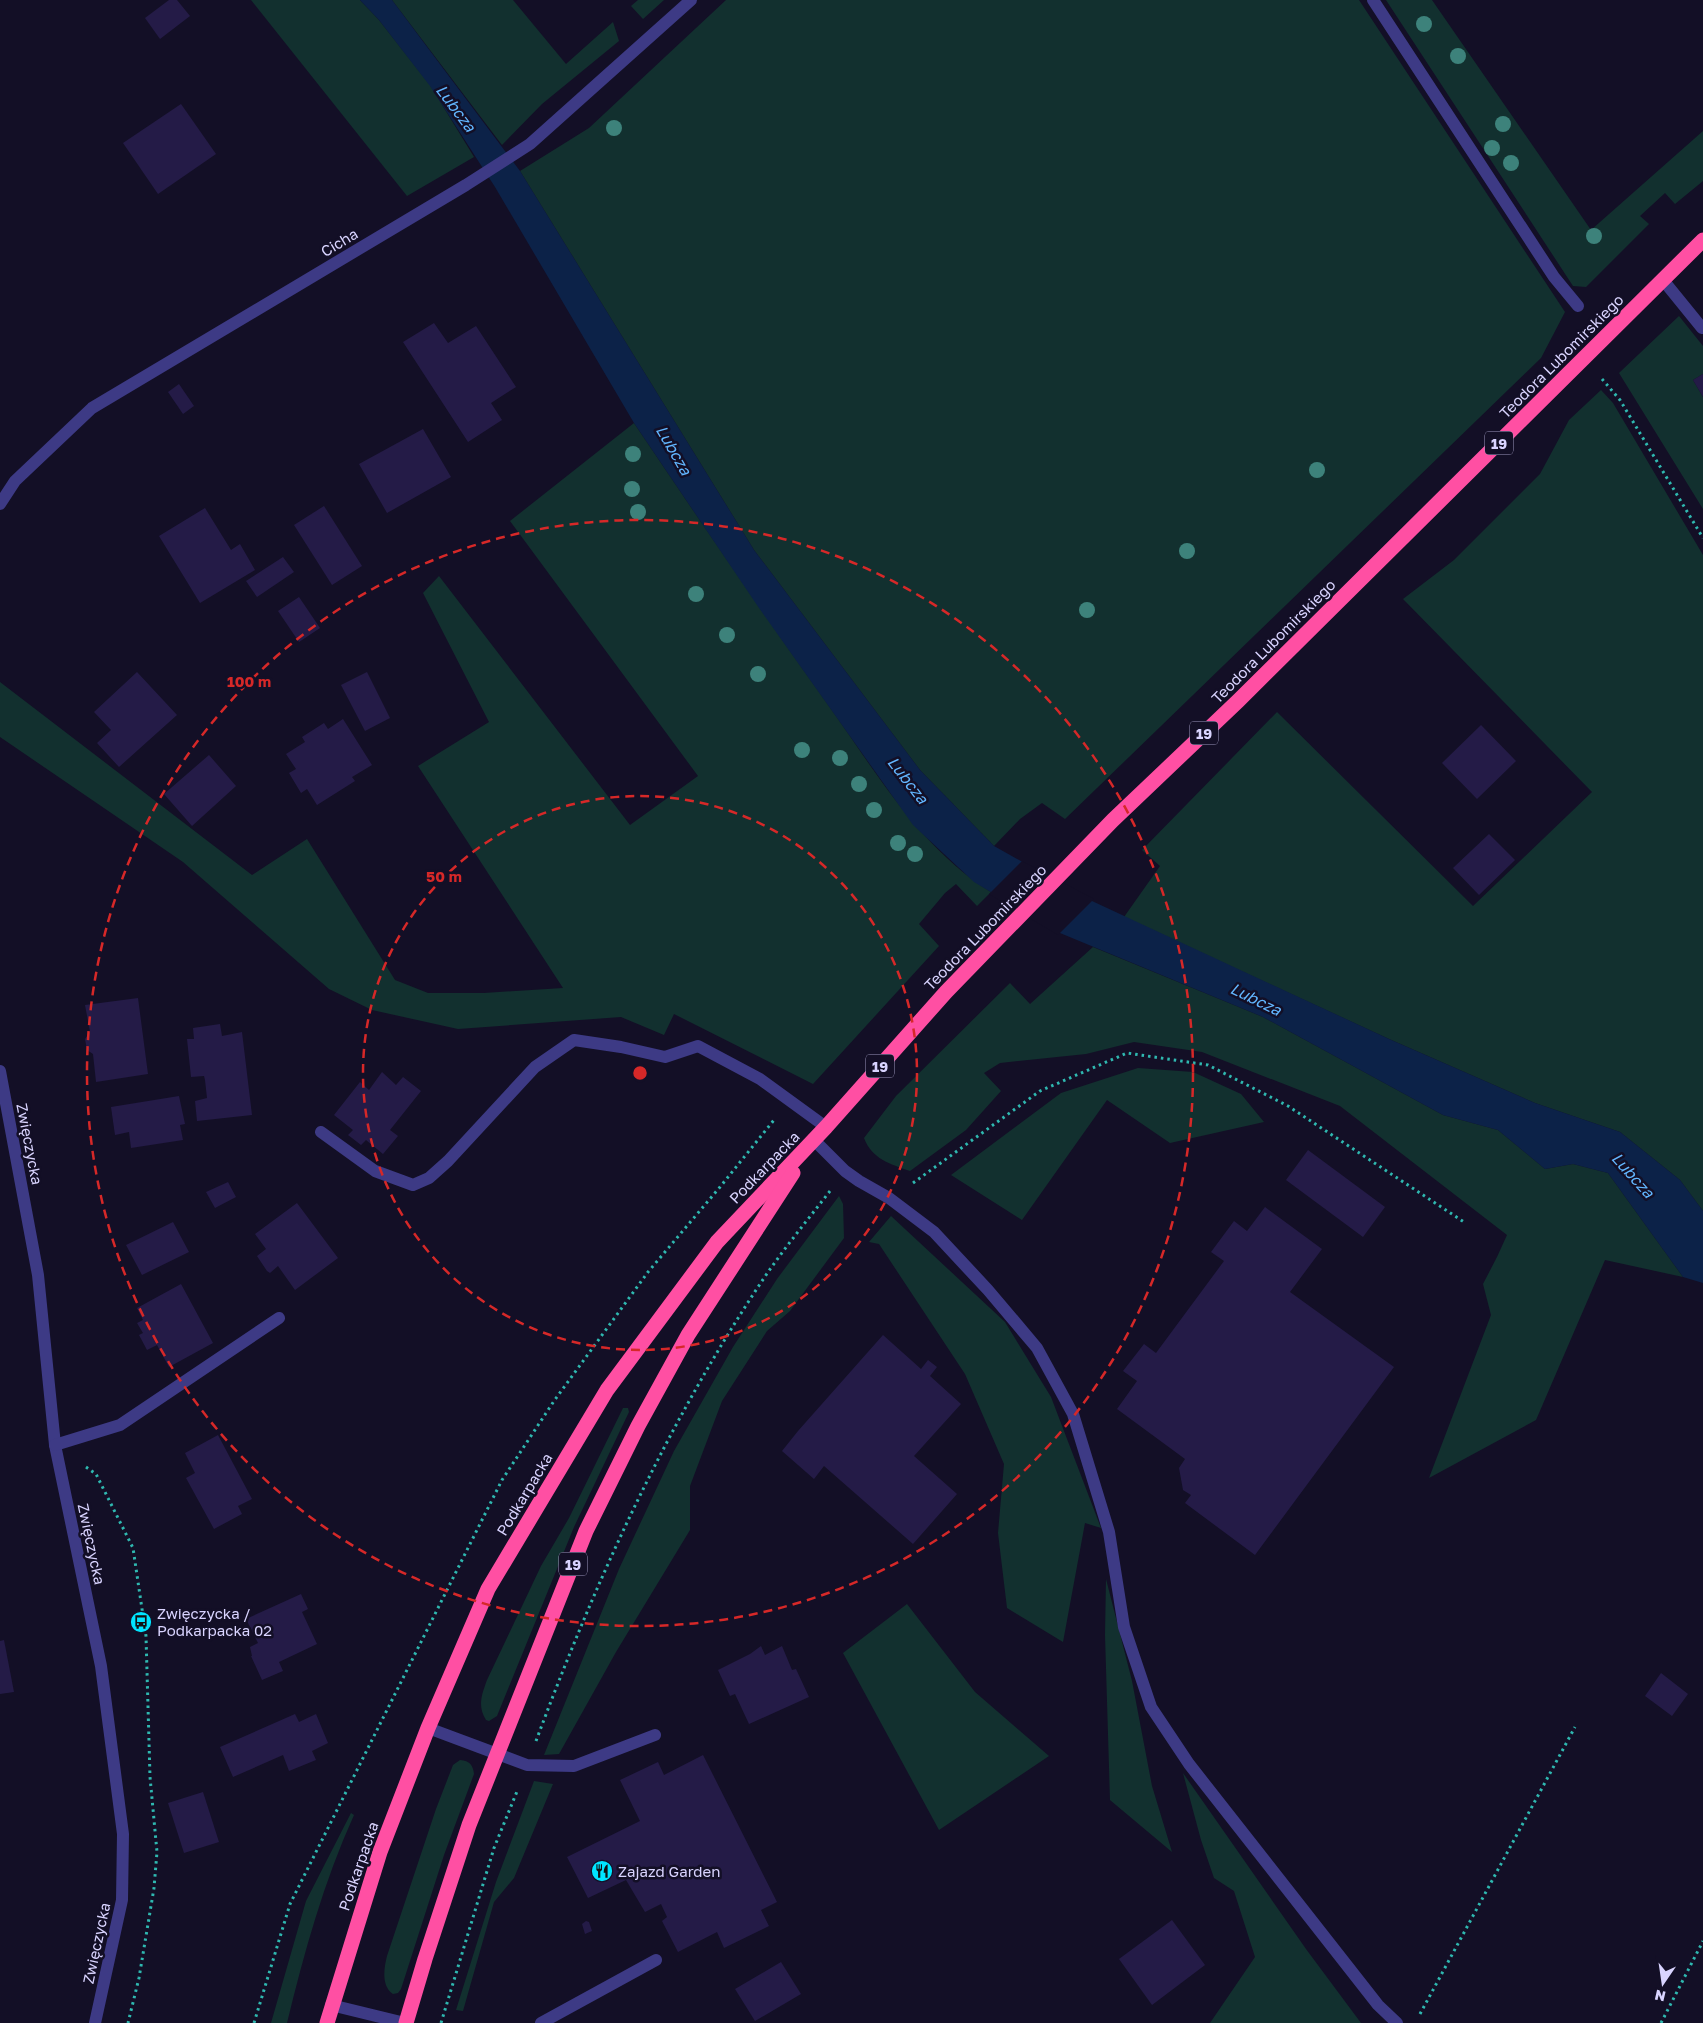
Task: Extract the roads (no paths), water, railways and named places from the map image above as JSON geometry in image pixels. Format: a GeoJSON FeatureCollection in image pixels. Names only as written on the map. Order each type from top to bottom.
{"type":"FeatureCollection","features":[{"type":"Feature","properties":{"kind":"highway","name":"Teodora Lubomirskiego"},"geometry":{"type":"LineString","coordinates":[[814,1140],[946,992],[1113,820],[1238,701],[1703,240]]}},
{"type":"Feature","properties":{"kind":"highway","name":"Podkarpacka"},"geometry":{"type":"LineString","coordinates":[[327,2023],[331,2005],[380,1852],[428,1728],[488,1589],[606,1390],[718,1242],[814,1140]]}},
{"type":"Feature","properties":{"kind":"highway","name":"Podkarpacka"},"geometry":{"type":"LineString","coordinates":[[406,2023],[466,1834],[496,1754],[586,1531],[638,1426],[688,1335],[814,1140]]}},
{"type":"Feature","properties":{"kind":"street","name":"Cicha"},"geometry":{"type":"LineString","coordinates":[[0,504],[14,481],[92,408],[466,185],[530,144],[691,0]]}},
{"type":"Feature","properties":{"kind":"street"},"geometry":{"type":"LineString","coordinates":[[1373,0],[1554,277],[1578,306]]}},
{"type":"Feature","properties":{"kind":"street"},"geometry":{"type":"LineString","coordinates":[[1663,280],[1702,328]]}},
{"type":"Feature","properties":{"kind":"street"},"geometry":{"type":"LineString","coordinates":[[321,1132],[375,1171],[413,1185],[429,1178],[448,1161],[534,1067],[574,1040],[620,1047],[665,1057],[698,1046],[760,1079],[826,1127]]}},
{"type":"Feature","properties":{"kind":"street","name":"Zwięczycka"},"geometry":{"type":"LineString","coordinates":[[0,1071],[38,1275],[55,1445],[101,1666],[123,1834],[122,1900],[95,2023]]}},
{"type":"Feature","properties":{"kind":"street"},"geometry":{"type":"LineString","coordinates":[[814,1140],[845,1171],[888,1198],[934,1232],[1038,1348],[1073,1414],[1109,1532],[1124,1627],[1151,1706],[1189,1764],[1275,1876],[1378,2005],[1397,2023]]}},
{"type":"Feature","properties":{"kind":"street"},"geometry":{"type":"LineString","coordinates":[[55,1445],[120,1426],[279,1318]]}},
{"type":"Feature","properties":{"kind":"street"},"geometry":{"type":"LineString","coordinates":[[428,1728],[527,1764],[574,1766],[655,1735]]}},
{"type":"Feature","properties":{"kind":"street"},"geometry":{"type":"LineString","coordinates":[[541,2023],[656,1960]]}},
{"type":"Feature","properties":{"kind":"street"},"geometry":{"type":"LineString","coordinates":[[331,2005],[406,2023]]}},
{"type":"Feature","properties":{"kind":"water","name":"Lubcza"},"geometry":{"type":"Polygon","coordinates":[[[360,0],[392,0],[520,171],[754,550],[920,770],[994,846],[1092,901],[1389,1039],[1535,1103],[1620,1132],[1680,1180],[1703,1211],[1703,1283],[1683,1277],[1608,1173],[1573,1164],[1545,1169],[1498,1130],[1443,1115],[1263,1017],[1060,933],[974,882],[913,825],[759,608],[634,423],[495,187],[430,86],[379,20],[360,0]]]}},
{"type":"Feature","properties":{"kind":"place","name":"Zwięczycka / Podkarpacka 02"},"geometry":{"type":"Point","coordinates":[141,1622]}},
{"type":"Feature","properties":{"kind":"place","name":"Zajazd Garden"},"geometry":{"type":"Point","coordinates":[602,1871]}}]}
